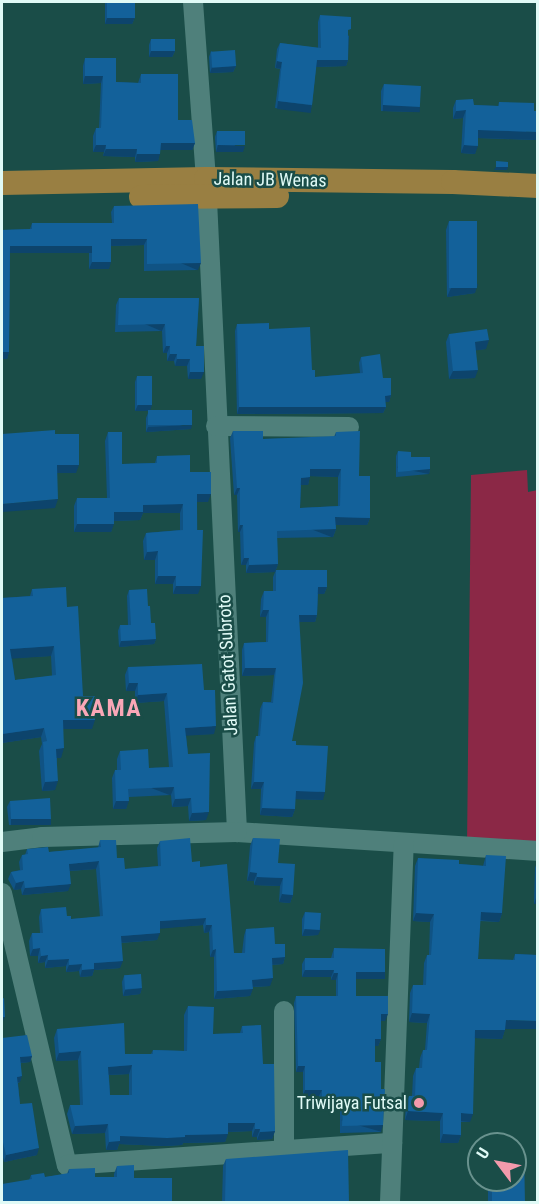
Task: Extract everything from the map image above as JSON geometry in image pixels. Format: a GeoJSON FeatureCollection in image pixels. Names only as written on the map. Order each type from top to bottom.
{"type":"FeatureCollection","features":[{"type":"Feature","properties":{"kind":"main road","name":"Jalan JB Wenas"},"geometry":{"type":"LineString","coordinates":[[2,198],[205,188],[453,182],[537,186]]}},
{"type":"Feature","properties":{"kind":"main road","name":"Jalan JB Wenas"},"geometry":{"type":"LineString","coordinates":[[2,183],[442,195],[537,200]]}},
{"type":"Feature","properties":{"kind":"street","name":"Jalan Gatot Subroto"},"geometry":{"type":"LineString","coordinates":[[193,2],[213,320],[216,426],[237,832]]}},
{"type":"Feature","properties":{"kind":"street"},"geometry":{"type":"LineString","coordinates":[[216,426],[350,427]]}},
{"type":"Feature","properties":{"kind":"street"},"geometry":{"type":"LineString","coordinates":[[2,842],[42,837],[237,832],[537,851]]}},
{"type":"Feature","properties":{"kind":"street"},"geometry":{"type":"LineString","coordinates":[[390,1203],[404,844]]}},
{"type":"Feature","properties":{"kind":"street"},"geometry":{"type":"LineString","coordinates":[[2,893],[68,1166],[392,1143]]}},
{"type":"Feature","properties":{"kind":"street"},"geometry":{"type":"LineString","coordinates":[[284,1011],[284,1152]]}},
{"type":"Feature","properties":{"kind":"shaded area"},"geometry":{"type":"Polygon","coordinates":[[[527,470],[528,492],[538,490],[537,851],[467,846],[471,475],[527,470]]]}},
{"type":"Feature","properties":{"kind":"building"},"geometry":{"type":"Polygon","coordinates":[[[107,2],[135,2],[135,18],[107,18],[107,2]]]}},
{"type":"Feature","properties":{"kind":"building"},"geometry":{"type":"Polygon","coordinates":[[[320,15],[351,17],[351,29],[348,30],[348,60],[317,60],[312,105],[278,101],[282,62],[277,61],[280,43],[321,48],[320,15]]]}},
{"type":"Feature","properties":{"kind":"building"},"geometry":{"type":"Polygon","coordinates":[[[151,39],[175,39],[175,51],[151,51],[151,39]]]}},
{"type":"Feature","properties":{"kind":"building"},"geometry":{"type":"Polygon","coordinates":[[[235,50],[236,66],[212,68],[211,52],[235,50]]]}},
{"type":"Feature","properties":{"kind":"building"},"geometry":{"type":"Polygon","coordinates":[[[85,58],[116,58],[116,82],[141,83],[141,74],[178,74],[178,120],[192,120],[195,143],[161,143],[160,154],[137,154],[137,149],[106,149],[106,145],[96,145],[96,128],[101,128],[103,76],[85,76],[85,58]]]}},
{"type":"Feature","properties":{"kind":"building"},"geometry":{"type":"Polygon","coordinates":[[[384,84],[421,86],[420,107],[383,105],[384,84]]]}},
{"type":"Feature","properties":{"kind":"building"},"geometry":{"type":"Polygon","coordinates":[[[473,99],[474,105],[499,106],[499,102],[534,103],[534,111],[537,111],[537,132],[478,130],[478,146],[464,145],[466,110],[456,111],[456,100],[473,99]]]}},
{"type":"Feature","properties":{"kind":"building"},"geometry":{"type":"Polygon","coordinates":[[[217,131],[245,131],[245,145],[217,145],[217,131]]]}},
{"type":"Feature","properties":{"kind":"building"},"geometry":{"type":"Polygon","coordinates":[[[496,161],[508,162],[508,167],[496,167],[496,161]]]}},
{"type":"Feature","properties":{"kind":"building"},"geometry":{"type":"Polygon","coordinates":[[[198,204],[201,263],[147,264],[147,239],[111,239],[111,262],[92,262],[92,246],[10,246],[9,352],[2,352],[2,230],[32,229],[32,223],[114,223],[114,206],[198,204]]]}},
{"type":"Feature","properties":{"kind":"building"},"geometry":{"type":"Polygon","coordinates":[[[449,221],[477,221],[477,288],[449,288],[449,221]]]}},
{"type":"Feature","properties":{"kind":"building"},"geometry":{"type":"Polygon","coordinates":[[[119,298],[199,298],[196,346],[204,346],[204,372],[190,372],[190,359],[177,359],[177,354],[170,354],[170,346],[166,346],[165,324],[118,325],[119,298]]]}},
{"type":"Feature","properties":{"kind":"building"},"geometry":{"type":"Polygon","coordinates":[[[269,323],[269,329],[310,327],[312,370],[315,370],[315,377],[363,373],[361,357],[380,354],[383,378],[391,378],[391,395],[385,396],[386,407],[239,407],[237,324],[269,323]]]}},
{"type":"Feature","properties":{"kind":"building"},"geometry":{"type":"Polygon","coordinates":[[[487,329],[489,340],[475,342],[478,370],[453,371],[449,334],[487,329]]]}},
{"type":"Feature","properties":{"kind":"building"},"geometry":{"type":"Polygon","coordinates":[[[137,376],[152,376],[152,405],[137,405],[137,376]]]}},
{"type":"Feature","properties":{"kind":"building"},"geometry":{"type":"Polygon","coordinates":[[[148,410],[192,410],[192,425],[148,425],[148,410]]]}},
{"type":"Feature","properties":{"kind":"building"},"geometry":{"type":"Polygon","coordinates":[[[55,430],[55,434],[79,434],[79,465],[57,465],[58,499],[2,504],[2,434],[55,430]]]}},
{"type":"Feature","properties":{"kind":"building"},"geometry":{"type":"Polygon","coordinates":[[[233,431],[263,431],[263,439],[336,436],[336,432],[360,431],[359,476],[370,476],[370,518],[335,517],[336,529],[277,531],[278,564],[249,565],[249,558],[244,558],[243,525],[240,525],[240,488],[237,488],[233,431]],[[310,469],[310,477],[301,478],[300,508],[340,506],[341,469],[310,469]]]}},
{"type":"Feature","properties":{"kind":"building"},"geometry":{"type":"Polygon","coordinates":[[[108,432],[122,432],[122,464],[157,463],[157,456],[190,455],[190,472],[211,472],[211,494],[197,494],[197,530],[203,530],[201,586],[176,586],[176,576],[158,576],[158,551],[147,552],[146,533],[183,530],[183,504],[143,505],[143,512],[114,512],[114,524],[77,524],[77,498],[110,498],[108,432]]]}},
{"type":"Feature","properties":{"kind":"building"},"geometry":{"type":"Polygon","coordinates":[[[398,451],[411,452],[411,457],[430,457],[430,469],[398,472],[398,451]]]}},
{"type":"Feature","properties":{"kind":"building"},"geometry":{"type":"Polygon","coordinates":[[[276,570],[327,570],[327,587],[318,587],[317,615],[299,615],[303,683],[292,741],[296,741],[296,745],[328,746],[325,792],[296,791],[295,809],[262,808],[264,782],[254,782],[256,736],[260,736],[263,702],[273,703],[276,668],[245,668],[244,643],[268,642],[269,610],[263,610],[264,591],[276,591],[276,570]]]}},
{"type":"Feature","properties":{"kind":"building"},"geometry":{"type":"Polygon","coordinates":[[[66,587],[67,607],[78,606],[83,696],[95,696],[95,720],[63,720],[64,748],[56,749],[58,781],[45,782],[43,742],[47,741],[44,728],[2,734],[2,598],[33,596],[32,589],[66,587]],[[54,646],[10,649],[15,680],[56,675],[54,646]]]}},
{"type":"Feature","properties":{"kind":"building"},"geometry":{"type":"Polygon","coordinates":[[[147,589],[151,623],[155,623],[156,639],[121,641],[120,625],[131,625],[129,590],[147,589]]]}},
{"type":"Feature","properties":{"kind":"building"},"geometry":{"type":"Polygon","coordinates":[[[202,664],[204,690],[215,690],[216,726],[185,728],[188,754],[210,753],[209,812],[192,813],[191,798],[175,799],[174,787],[128,789],[129,801],[116,801],[115,770],[121,770],[120,751],[148,749],[149,768],[173,767],[167,693],[138,695],[138,683],[129,683],[128,667],[202,664]]]}},
{"type":"Feature","properties":{"kind":"building"},"geometry":{"type":"Polygon","coordinates":[[[50,798],[51,819],[11,819],[10,801],[50,798]]]}},
{"type":"Feature","properties":{"kind":"building"},"geometry":{"type":"Polygon","coordinates":[[[190,838],[192,862],[200,861],[200,867],[227,864],[234,953],[245,953],[246,929],[274,927],[275,944],[285,944],[285,957],[272,958],[273,978],[252,980],[253,989],[217,991],[216,949],[213,950],[212,925],[206,925],[206,918],[160,921],[160,933],[121,936],[123,961],[94,963],[94,969],[82,970],[82,964],[69,965],[69,959],[48,960],[48,955],[41,956],[40,948],[33,949],[32,933],[43,933],[41,909],[66,907],[67,916],[71,916],[71,919],[103,916],[99,861],[69,864],[71,884],[25,888],[24,881],[16,883],[11,872],[23,870],[22,855],[28,854],[27,849],[48,847],[49,852],[101,847],[100,840],[116,840],[117,858],[124,858],[125,869],[161,866],[160,841],[190,838]]]}},
{"type":"Feature","properties":{"kind":"building"},"geometry":{"type":"Polygon","coordinates":[[[253,838],[280,839],[278,863],[295,864],[293,895],[282,894],[283,878],[257,877],[257,873],[250,872],[253,838]]]}},
{"type":"Feature","properties":{"kind":"building"},"geometry":{"type":"Polygon","coordinates":[[[486,855],[506,856],[502,913],[481,912],[478,959],[515,960],[515,954],[537,955],[537,1021],[506,1020],[505,1030],[475,1030],[473,1114],[461,1113],[461,1135],[443,1134],[443,1113],[408,1111],[409,1096],[415,1096],[416,1068],[422,1068],[423,1050],[427,1050],[430,1014],[412,1013],[413,985],[426,985],[427,955],[431,955],[434,914],[416,913],[418,858],[459,860],[459,864],[486,866],[486,855]]]}},
{"type":"Feature","properties":{"kind":"building"},"geometry":{"type":"Polygon","coordinates":[[[305,912],[321,913],[320,930],[304,929],[305,912]]]}},
{"type":"Feature","properties":{"kind":"building"},"geometry":{"type":"Polygon","coordinates":[[[334,948],[385,949],[385,972],[356,972],[356,996],[388,996],[388,1014],[381,1014],[381,1039],[375,1039],[375,1062],[381,1062],[381,1089],[385,1089],[383,1125],[342,1126],[343,1102],[322,1102],[322,1090],[305,1090],[305,1066],[298,1066],[296,996],[338,996],[338,973],[334,973],[334,970],[305,970],[305,958],[334,958],[334,948]]]}},
{"type":"Feature","properties":{"kind":"building"},"geometry":{"type":"Polygon","coordinates":[[[141,974],[142,988],[125,989],[124,975],[141,974]]]}},
{"type":"Feature","properties":{"kind":"building"},"geometry":{"type":"Polygon","coordinates":[[[4,998],[5,1017],[2,1017],[2,999],[4,998]]]}},
{"type":"Feature","properties":{"kind":"building"},"geometry":{"type":"Polygon","coordinates":[[[188,1006],[214,1007],[213,1034],[243,1033],[242,1026],[261,1025],[263,1064],[274,1064],[275,1131],[260,1132],[260,1129],[255,1129],[255,1123],[228,1123],[228,1134],[185,1135],[185,1137],[167,1138],[120,1136],[120,1141],[109,1142],[108,1124],[75,1126],[70,1105],[83,1105],[81,1051],[59,1053],[57,1029],[124,1023],[125,1054],[153,1054],[153,1050],[187,1051],[188,1006]],[[132,1065],[108,1067],[110,1095],[132,1095],[132,1065]]]}},
{"type":"Feature","properties":{"kind":"building"},"geometry":{"type":"Polygon","coordinates":[[[27,1035],[32,1056],[20,1057],[22,1076],[17,1077],[20,1104],[32,1103],[39,1148],[6,1155],[2,1138],[2,1038],[27,1035]]]}},
{"type":"Feature","properties":{"kind":"building"},"geometry":{"type":"Polygon","coordinates":[[[348,1150],[349,1203],[225,1203],[226,1159],[348,1150]]]}},
{"type":"Feature","properties":{"kind":"building"},"geometry":{"type":"Polygon","coordinates":[[[134,1165],[134,1178],[172,1178],[172,1203],[2,1203],[2,1184],[32,1179],[31,1175],[44,1173],[45,1177],[69,1173],[69,1169],[95,1168],[95,1177],[117,1177],[117,1166],[134,1165]]]}},
{"type":"Feature","properties":{"kind":"building"},"geometry":{"type":"Polygon","coordinates":[[[492,1192],[525,1192],[525,1203],[492,1203],[492,1192]]]}},
{"type":"Feature","properties":{"kind":"place","name":"Triwijaya Futsal"},"geometry":{"type":"Point","coordinates":[419,1103]}},
{"type":"Feature","properties":{"kind":"district","name":"KAMA"},"geometry":{"type":"Point","coordinates":[109,709]}}]}
